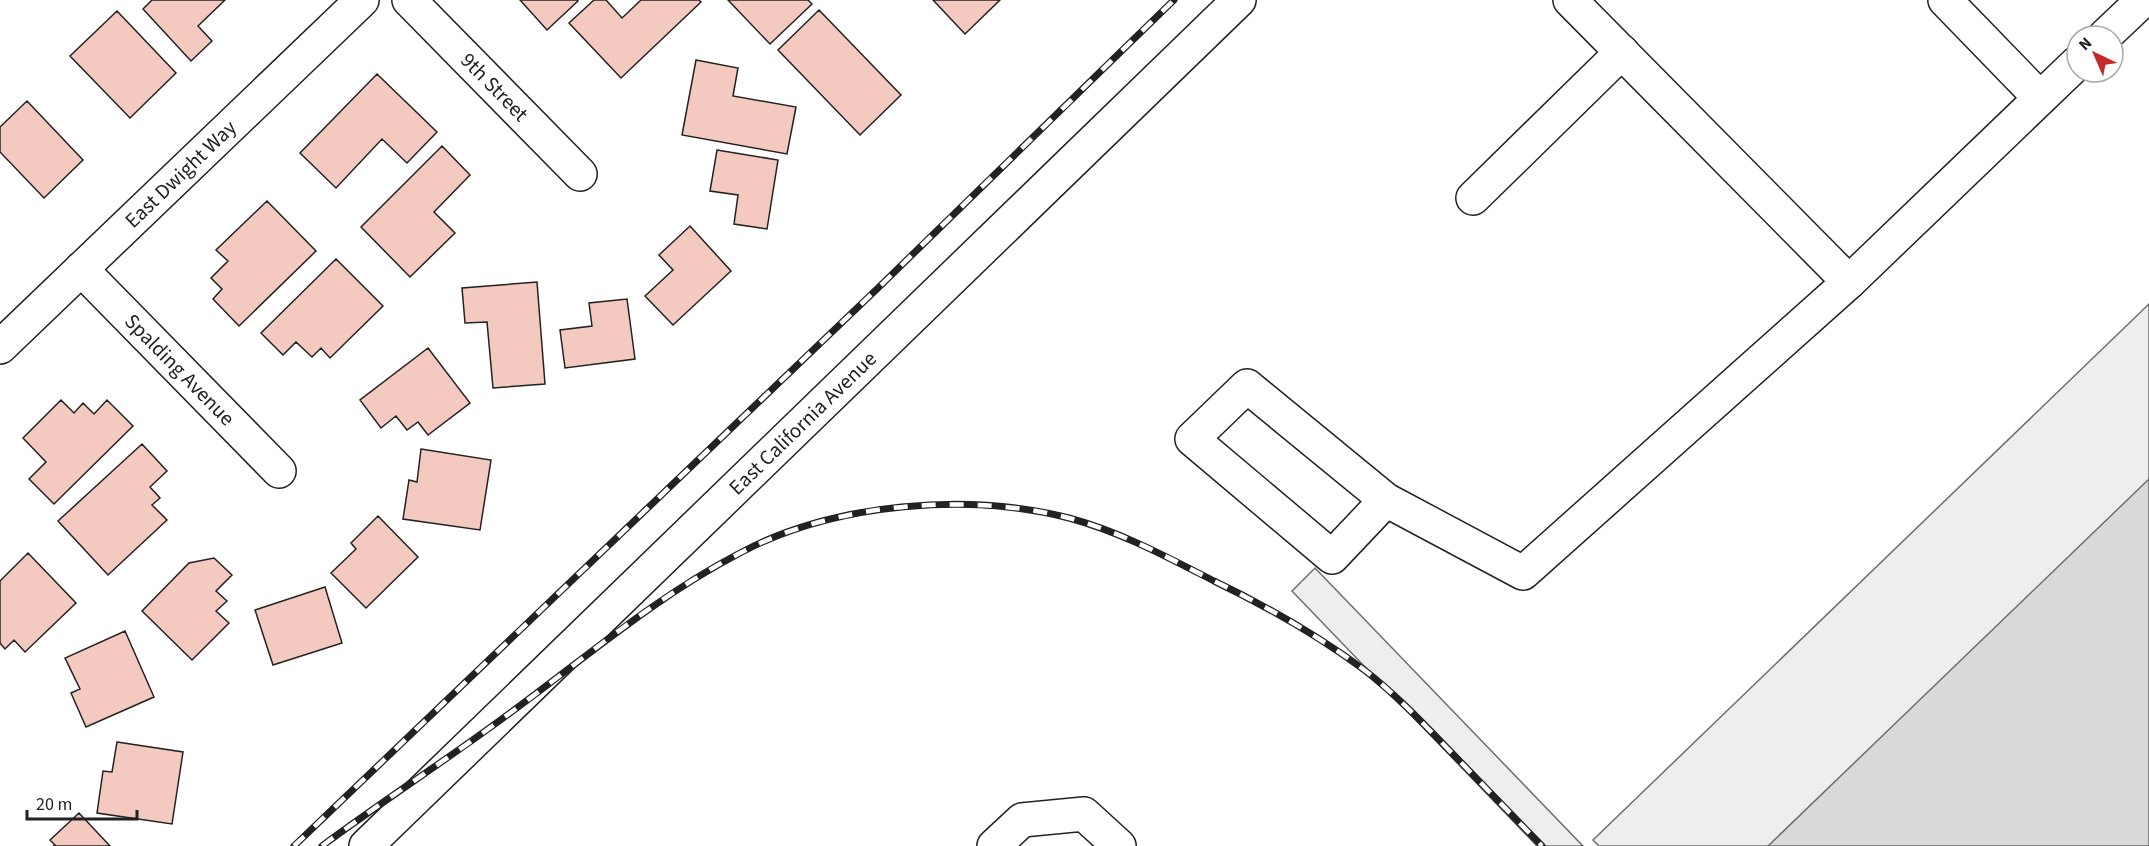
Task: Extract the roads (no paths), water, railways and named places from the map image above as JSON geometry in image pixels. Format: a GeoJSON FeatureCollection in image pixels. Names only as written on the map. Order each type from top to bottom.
{"type":"FeatureCollection","features":[{"type":"Feature","properties":{"kind":"street","name":"East Dwight Way"},"geometry":{"type":"LineString","coordinates":[[0,347],[362,0]]}},
{"type":"Feature","properties":{"kind":"street","name":"9th Street"},"geometry":{"type":"LineString","coordinates":[[409,0],[580,174]]}},
{"type":"Feature","properties":{"kind":"street","name":"East California Avenue"},"geometry":{"type":"LineString","coordinates":[[366,846],[1239,0]]}},
{"type":"Feature","properties":{"kind":"street"},"geometry":{"type":"LineString","coordinates":[[1570,0],[1849,282]]}},
{"type":"Feature","properties":{"kind":"street"},"geometry":{"type":"LineString","coordinates":[[1945,0],[2040,98]]}},
{"type":"Feature","properties":{"kind":"street"},"geometry":{"type":"LineString","coordinates":[[2118,24],[2143,0]]}},
{"type":"Feature","properties":{"kind":"street"},"geometry":{"type":"LineString","coordinates":[[1473,198],[1622,52]]}},
{"type":"Feature","properties":{"kind":"street"},"geometry":{"type":"LineString","coordinates":[[1386,500],[1332,557],[1192,439],[1247,386],[1386,500],[1523,573],[1849,282],[2065,74]]}},
{"type":"Feature","properties":{"kind":"street","name":"Spalding Avenue"},"geometry":{"type":"LineString","coordinates":[[81,269],[279,471]]}},
{"type":"Feature","properties":{"kind":"street"},"geometry":{"type":"LineString","coordinates":[[994,846],[1022,820],[1084,814],[1119,846]]}},
{"type":"Feature","properties":{"kind":"railway"},"geometry":{"type":"LineString","coordinates":[[294,846],[878,288],[1174,0]]}},
{"type":"Feature","properties":{"kind":"railway"},"geometry":{"type":"LineString","coordinates":[[322,846],[487,730],[622,628],[709,570],[777,536],[816,523],[858,513],[945,504],[988,505],[1030,510],[1088,524],[1161,554],[1291,622],[1346,656],[1385,687],[1542,846]]}}]}
